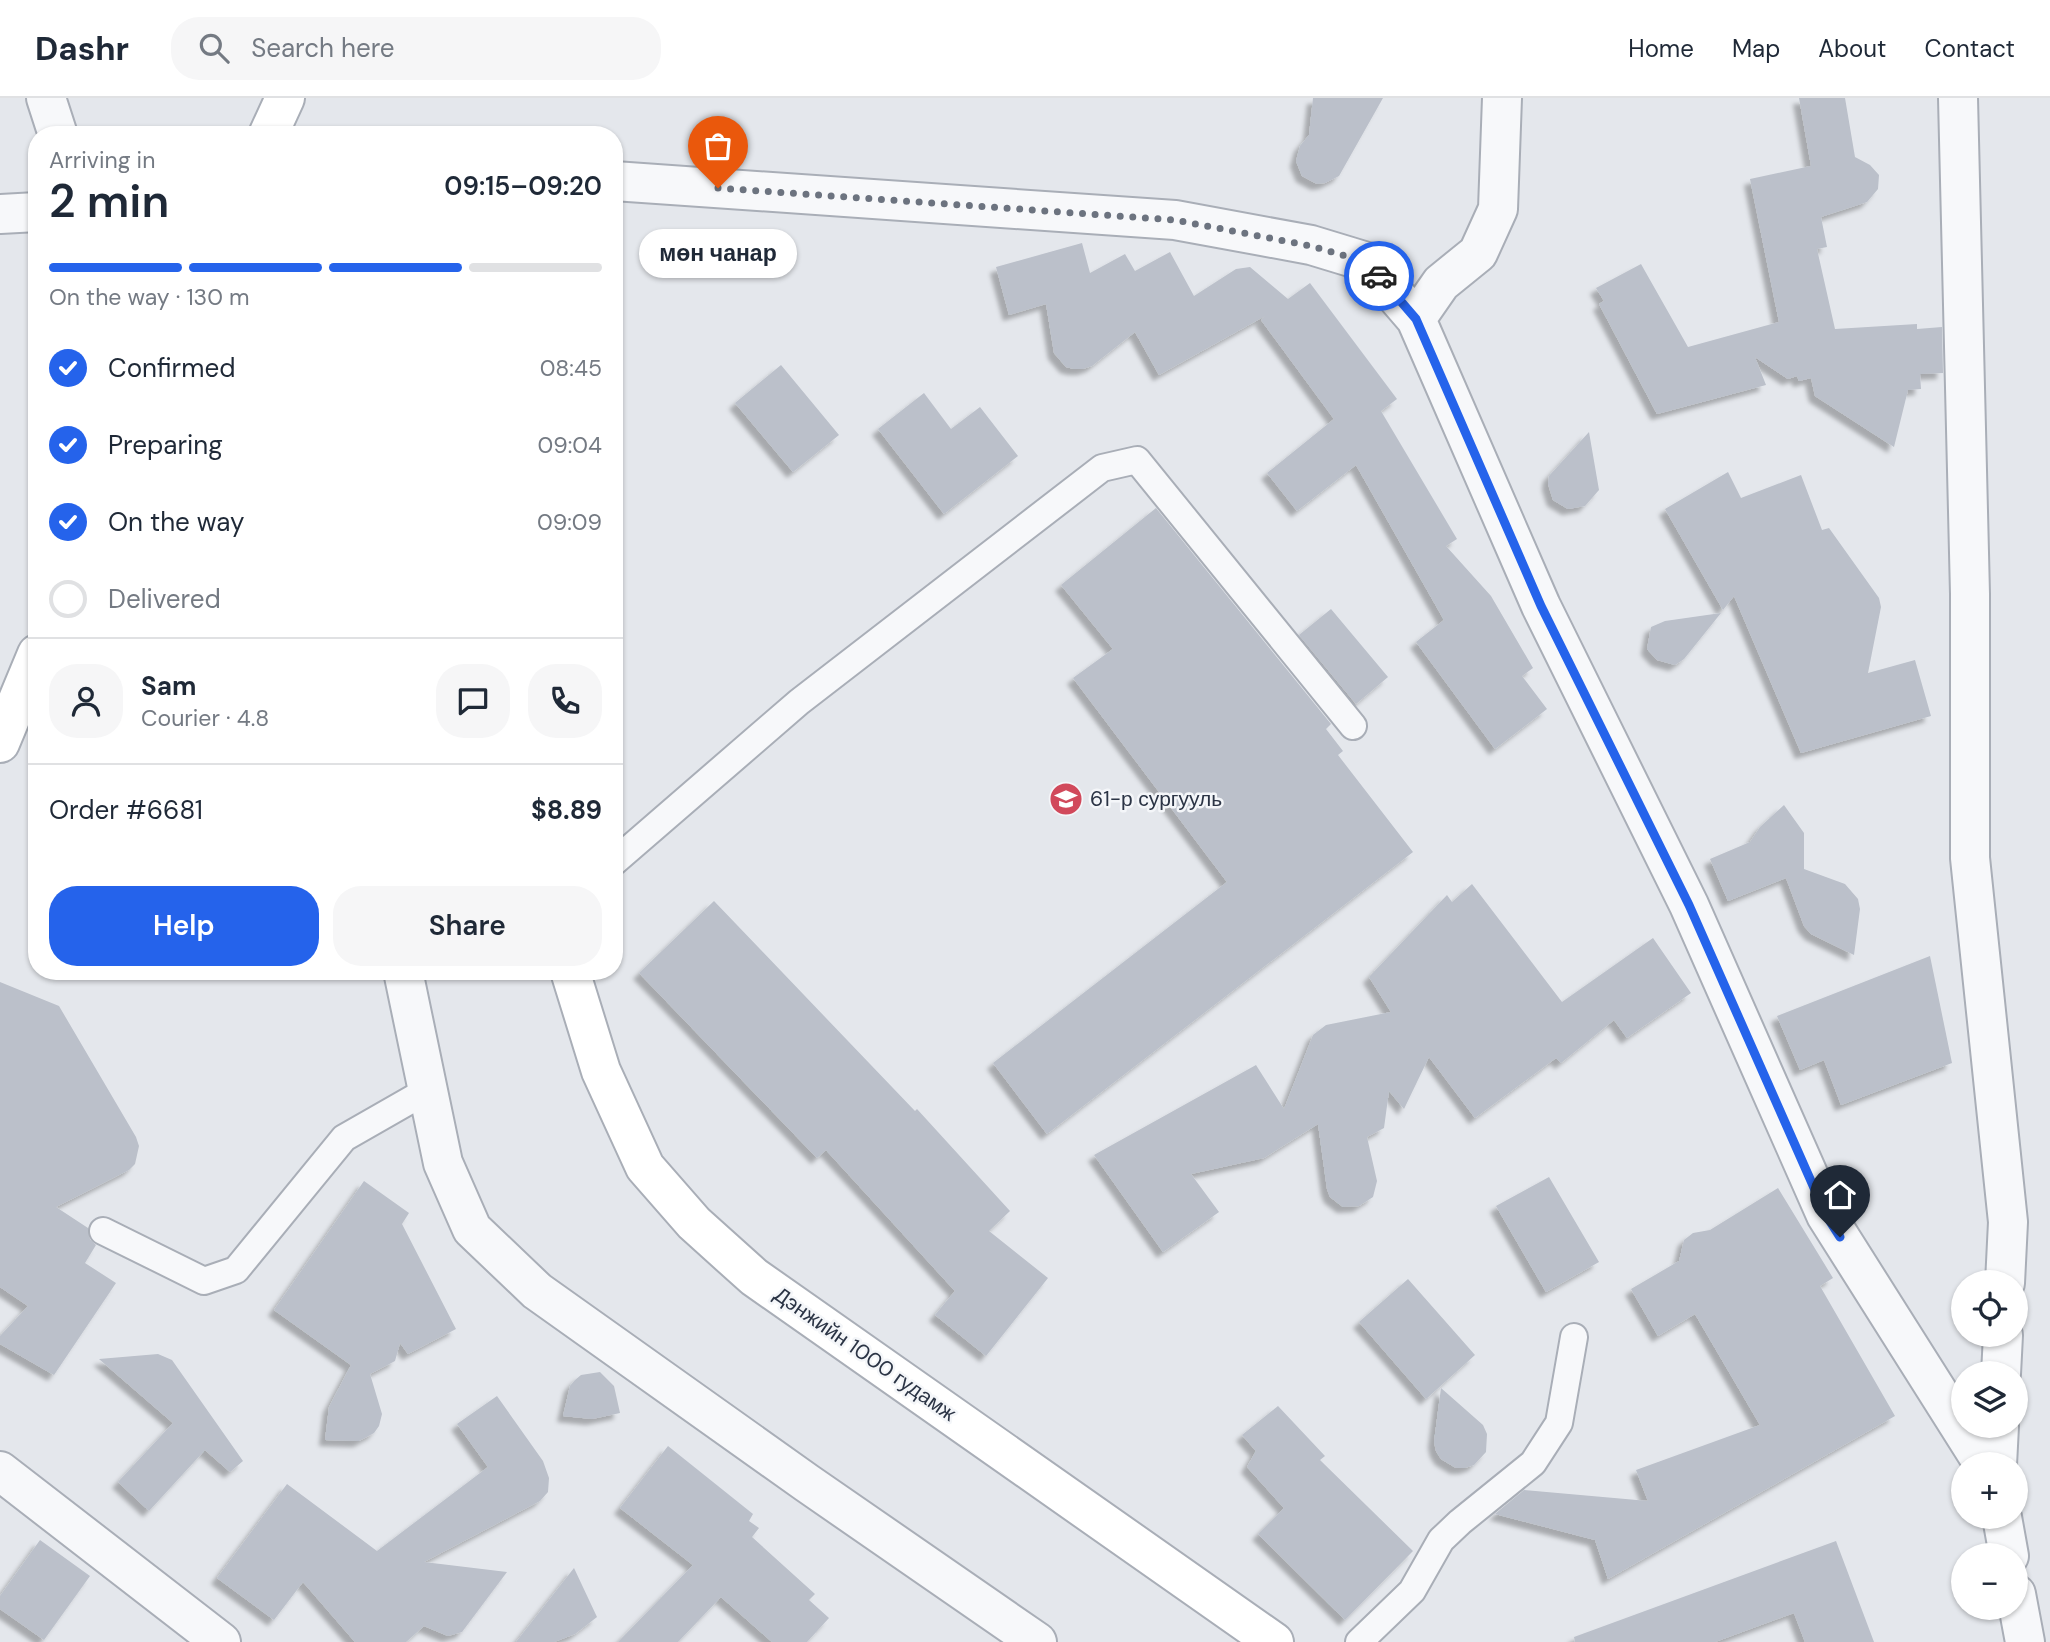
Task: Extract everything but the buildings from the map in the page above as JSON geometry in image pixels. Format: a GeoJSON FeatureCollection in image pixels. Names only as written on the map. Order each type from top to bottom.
{"type":"FeatureCollection","features":[{"type":"Feature","properties":{"kind":"street"},"geometry":{"type":"LineString","coordinates":[[46,98],[55,126]]}},
{"type":"Feature","properties":{"kind":"street"},"geometry":{"type":"LineString","coordinates":[[273,126],[285,98]]}},
{"type":"Feature","properties":{"kind":"street"},"geometry":{"type":"LineString","coordinates":[[1416,319],[1441,283],[1478,253],[1498,209],[1502,98]]}},
{"type":"Feature","properties":{"kind":"street"},"geometry":{"type":"LineString","coordinates":[[1958,98],[1970,594],[1970,858],[2008,1222],[2006,1270]]}},
{"type":"Feature","properties":{"kind":"street"},"geometry":{"type":"LineString","coordinates":[[623,182],[1175,220],[1311,246],[1367,262],[1416,319],[1541,606],[1689,905],[1826,1215],[1976,1452]]}},
{"type":"Feature","properties":{"kind":"street"},"geometry":{"type":"LineString","coordinates":[[0,214],[28,212]]}},
{"type":"Feature","properties":{"kind":"street"},"geometry":{"type":"LineString","coordinates":[[0,743],[28,676]]}},
{"type":"Feature","properties":{"kind":"street"},"geometry":{"type":"LineString","coordinates":[[405,980],[443,1163],[472,1229],[537,1291],[1037,1642]]}},
{"type":"Feature","properties":{"kind":"street","name":"Дэнжийн 1000 гудамж"},"geometry":{"type":"LineString","coordinates":[[573,980],[601,1071],[645,1167],[694,1223],[754,1277],[1274,1642]]}},
{"type":"Feature","properties":{"kind":"street"},"geometry":{"type":"LineString","coordinates":[[0,1471],[221,1642]]}},
{"type":"Feature","properties":{"kind":"street"},"geometry":{"type":"LineString","coordinates":[[2021,1620],[2025,1642]]}},
{"type":"Feature","properties":{"kind":"lane"},"geometry":{"type":"LineString","coordinates":[[623,854],[799,702],[1102,468],[1137,460],[1353,726]]}},
{"type":"Feature","properties":{"kind":"lane"},"geometry":{"type":"LineString","coordinates":[[103,1231],[204,1281],[236,1270],[344,1138],[428,1090]]}},
{"type":"Feature","properties":{"kind":"lane"},"geometry":{"type":"LineString","coordinates":[[1359,1642],[1412,1591],[1441,1540],[1533,1463],[1559,1423],[1574,1337]]}},
{"type":"Feature","properties":{"kind":"way so far"},"geometry":{"type":"LineString","coordinates":[[718,188],[1175,220],[1311,246],[1367,262],[1379,276]]}},
{"type":"Feature","properties":{"kind":"place","name":"мөн чанар"},"geometry":{"type":"Point","coordinates":[718,188]}},
{"type":"Feature","properties":{"kind":"place","name":"61-р сургууль"},"geometry":{"type":"Point","coordinates":[1066,799]}},
{"type":"Feature","properties":{"kind":"route"},"geometry":{"type":"LineString","coordinates":[[1379,276],[1416,319],[1541,606],[1689,905],[1826,1215],[1840,1237]]}}]}
